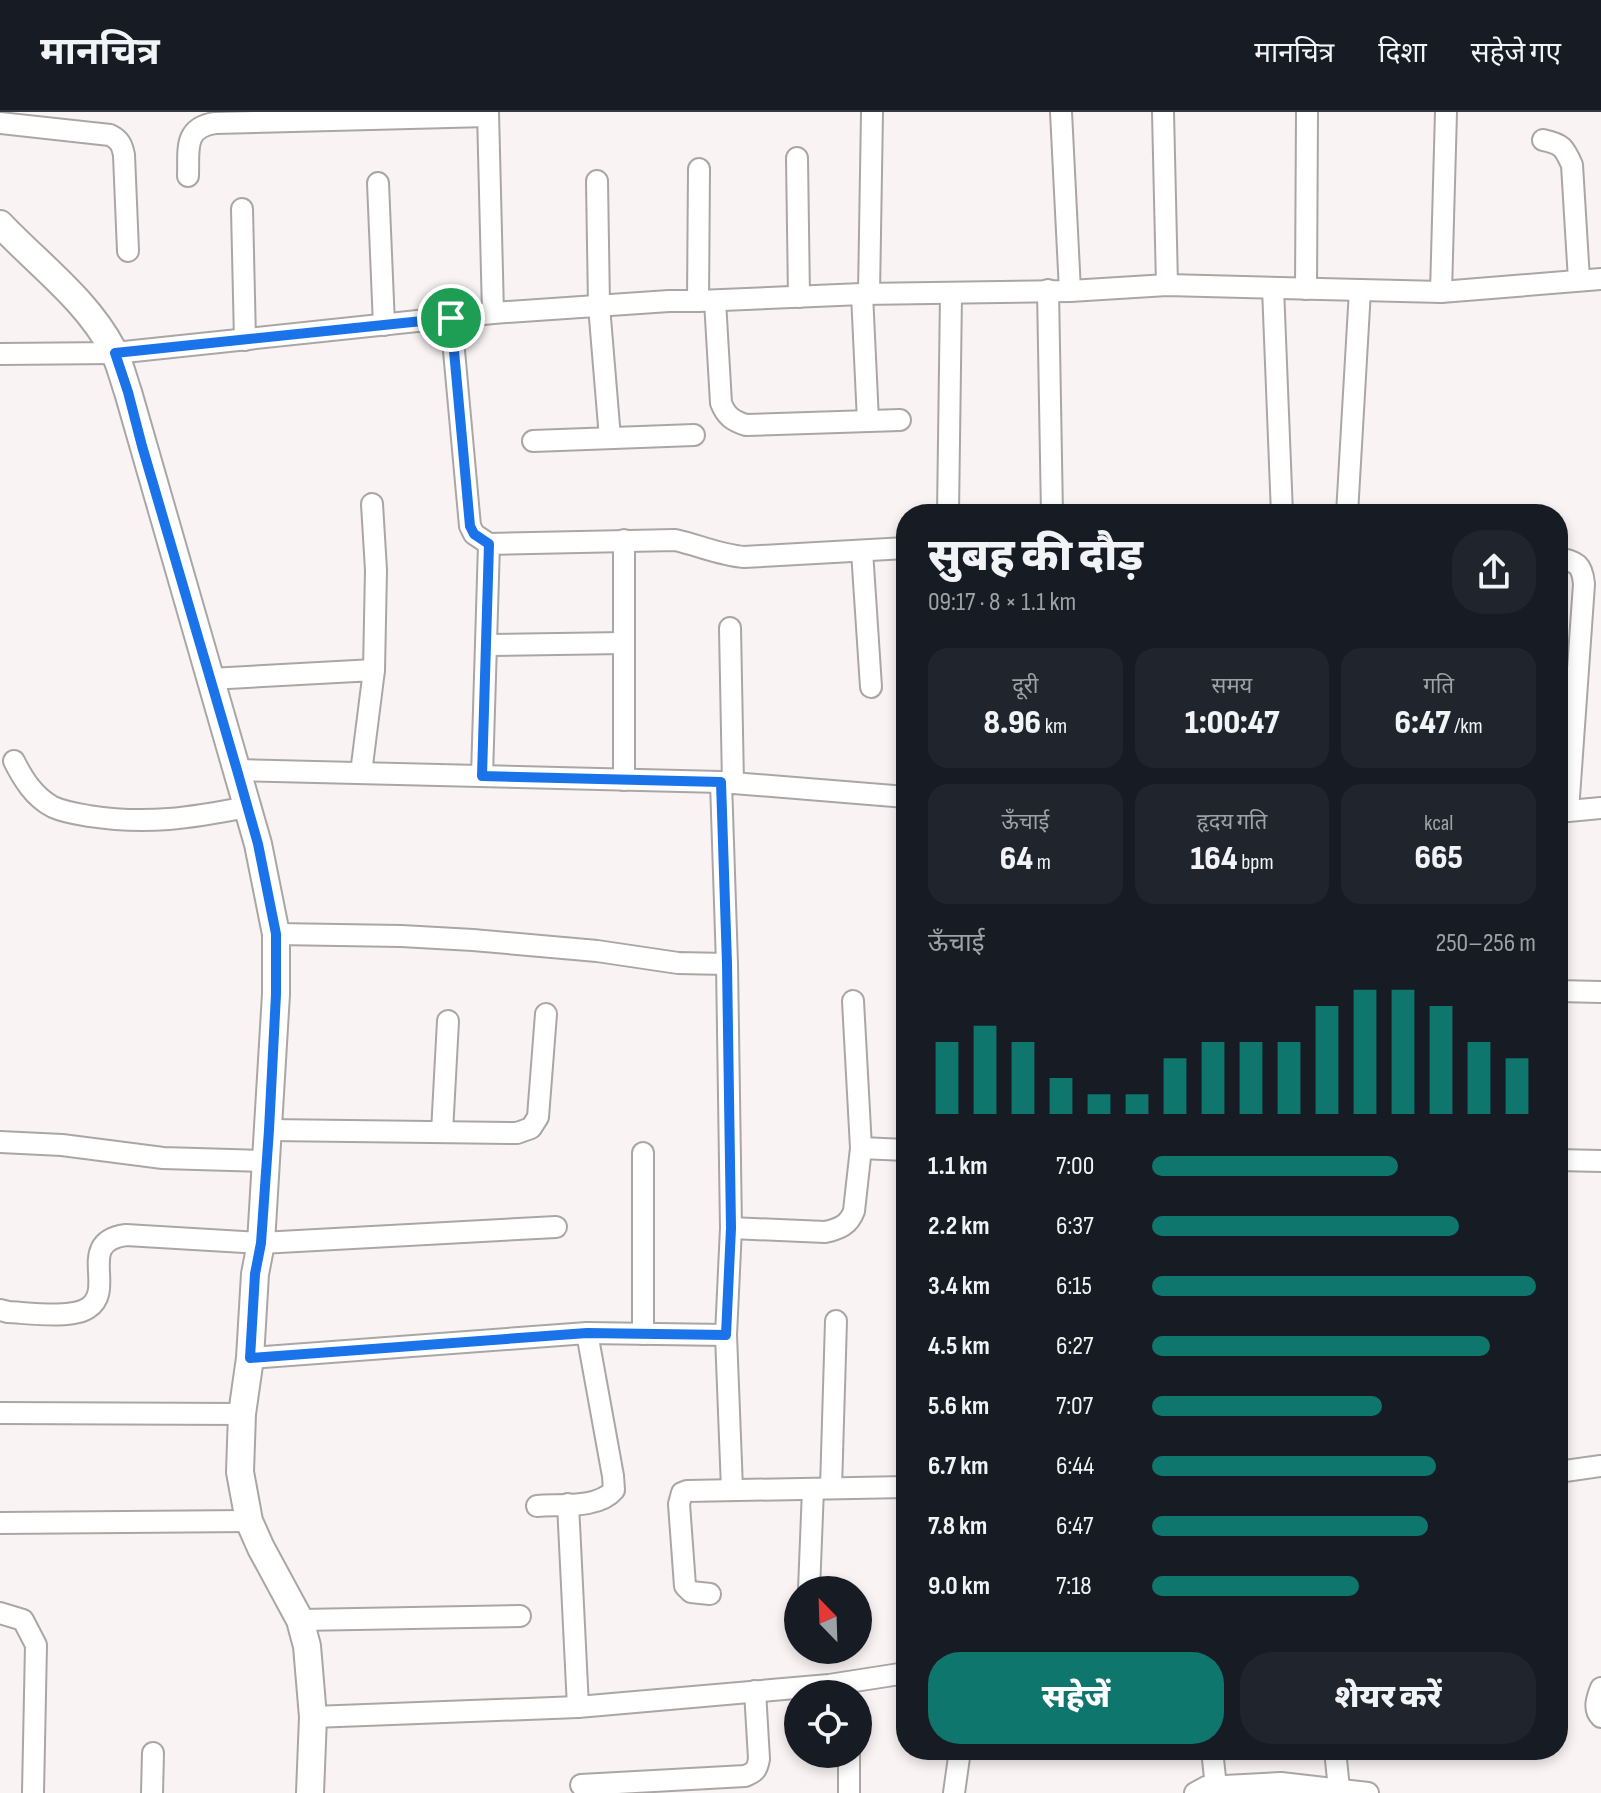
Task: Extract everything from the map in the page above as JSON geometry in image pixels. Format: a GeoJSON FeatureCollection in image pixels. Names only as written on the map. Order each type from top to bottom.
{"type":"FeatureCollection","features":[{"type":"Feature","properties":{"kind":"street"},"geometry":{"type":"LineString","coordinates":[[868,421],[866,294],[872,112]]}},
{"type":"Feature","properties":{"kind":"street"},"geometry":{"type":"LineString","coordinates":[[1061,112],[1070,291]]}},
{"type":"Feature","properties":{"kind":"street"},"geometry":{"type":"LineString","coordinates":[[1163,112],[1167,285]]}},
{"type":"Feature","properties":{"kind":"street"},"geometry":{"type":"LineString","coordinates":[[1306,289],[1307,112]]}},
{"type":"Feature","properties":{"kind":"street"},"geometry":{"type":"LineString","coordinates":[[1441,292],[1446,112]]}},
{"type":"Feature","properties":{"kind":"street"},"geometry":{"type":"LineString","coordinates":[[188,176],[189,139],[203,124],[488,114],[493,313]]}},
{"type":"Feature","properties":{"kind":"street"},"geometry":{"type":"LineString","coordinates":[[0,123],[115,138],[121,144],[124,155],[128,251]]}},
{"type":"Feature","properties":{"kind":"street"},"geometry":{"type":"LineString","coordinates":[[1543,140],[1558,144],[1566,151],[1572,165],[1579,280]]}},
{"type":"Feature","properties":{"kind":"street"},"geometry":{"type":"LineString","coordinates":[[797,158],[799,297]]}},
{"type":"Feature","properties":{"kind":"street"},"geometry":{"type":"LineString","coordinates":[[699,169],[706,301],[725,413],[735,422],[746,425],[900,420]]}},
{"type":"Feature","properties":{"kind":"street"},"geometry":{"type":"LineString","coordinates":[[597,181],[599,306],[610,438]]}},
{"type":"Feature","properties":{"kind":"street"},"geometry":{"type":"LineString","coordinates":[[378,183],[384,325]]}},
{"type":"Feature","properties":{"kind":"street"},"geometry":{"type":"LineString","coordinates":[[242,209],[245,340]]}},
{"type":"Feature","properties":{"kind":"street"},"geometry":{"type":"LineString","coordinates":[[0,224],[83,305],[115,353],[258,844],[276,934],[267,1161],[250,1358],[242,1414],[240,1472],[249,1521],[300,1620],[307,1646],[313,1717],[310,1793]]}},
{"type":"Feature","properties":{"kind":"street"},"geometry":{"type":"LineString","coordinates":[[0,354],[115,353],[493,313],[669,301],[1070,291],[1167,285],[1441,292],[1601,279]]}},
{"type":"Feature","properties":{"kind":"street"},"geometry":{"type":"LineString","coordinates":[[1273,288],[1282,504]]}},
{"type":"Feature","properties":{"kind":"street"},"geometry":{"type":"LineString","coordinates":[[1048,290],[1052,504]]}},
{"type":"Feature","properties":{"kind":"street"},"geometry":{"type":"LineString","coordinates":[[1348,504],[1360,290]]}},
{"type":"Feature","properties":{"kind":"street"},"geometry":{"type":"LineString","coordinates":[[948,504],[951,294]]}},
{"type":"Feature","properties":{"kind":"street"},"geometry":{"type":"LineString","coordinates":[[451,318],[470,526],[474,534],[489,544],[675,540],[729,556],[744,557],[896,549]]}},
{"type":"Feature","properties":{"kind":"street"},"geometry":{"type":"LineString","coordinates":[[533,441],[694,435]]}},
{"type":"Feature","properties":{"kind":"street"},"geometry":{"type":"LineString","coordinates":[[361,773],[374,670],[376,570],[372,504]]}},
{"type":"Feature","properties":{"kind":"street"},"geometry":{"type":"LineString","coordinates":[[624,540],[624,780]]}},
{"type":"Feature","properties":{"kind":"street"},"geometry":{"type":"LineString","coordinates":[[482,776],[489,544]]}},
{"type":"Feature","properties":{"kind":"street"},"geometry":{"type":"LineString","coordinates":[[862,551],[871,687]]}},
{"type":"Feature","properties":{"kind":"street"},"geometry":{"type":"LineString","coordinates":[[1568,561],[1576,563],[1582,571],[1584,584],[1568,757]]}},
{"type":"Feature","properties":{"kind":"street"},"geometry":{"type":"LineString","coordinates":[[730,628],[727,964],[731,1228],[726,1335],[732,1489]]}},
{"type":"Feature","properties":{"kind":"street"},"geometry":{"type":"LineString","coordinates":[[486,645],[624,643]]}},
{"type":"Feature","properties":{"kind":"street"},"geometry":{"type":"LineString","coordinates":[[210,679],[374,670]]}},
{"type":"Feature","properties":{"kind":"street"},"geometry":{"type":"LineString","coordinates":[[14,761],[22,778],[34,792],[53,807],[75,814],[111,820],[148,821],[185,819],[247,807]]}},
{"type":"Feature","properties":{"kind":"street"},"geometry":{"type":"LineString","coordinates":[[237,770],[727,782],[896,796]]}},
{"type":"Feature","properties":{"kind":"street"},"geometry":{"type":"LineString","coordinates":[[1568,811],[1601,808]]}},
{"type":"Feature","properties":{"kind":"street"},"geometry":{"type":"LineString","coordinates":[[276,934],[473,940],[597,951],[678,963],[727,964]]}},
{"type":"Feature","properties":{"kind":"street"},"geometry":{"type":"LineString","coordinates":[[1568,991],[1601,992]]}},
{"type":"Feature","properties":{"kind":"street"},"geometry":{"type":"LineString","coordinates":[[731,1228],[825,1232],[838,1229],[851,1220],[861,1148],[853,1001]]}},
{"type":"Feature","properties":{"kind":"street"},"geometry":{"type":"LineString","coordinates":[[269,1130],[517,1133],[531,1128],[538,1117],[546,1014]]}},
{"type":"Feature","properties":{"kind":"street"},"geometry":{"type":"LineString","coordinates":[[442,1132],[448,1021]]}},
{"type":"Feature","properties":{"kind":"street"},"geometry":{"type":"LineString","coordinates":[[0,1142],[62,1145],[163,1158],[267,1161]]}},
{"type":"Feature","properties":{"kind":"street"},"geometry":{"type":"LineString","coordinates":[[861,1148],[896,1150]]}},
{"type":"Feature","properties":{"kind":"street"},"geometry":{"type":"LineString","coordinates":[[643,1153],[643,1334]]}},
{"type":"Feature","properties":{"kind":"street"},"geometry":{"type":"LineString","coordinates":[[1568,1160],[1601,1161]]}},
{"type":"Feature","properties":{"kind":"street"},"geometry":{"type":"LineString","coordinates":[[0,1310],[70,1314],[87,1309],[98,1293],[99,1251],[114,1236],[261,1243],[556,1227]]}},
{"type":"Feature","properties":{"kind":"street"},"geometry":{"type":"LineString","coordinates":[[811,1576],[822,1488],[836,1321]]}},
{"type":"Feature","properties":{"kind":"street"},"geometry":{"type":"LineString","coordinates":[[250,1358],[587,1333],[726,1335]]}},
{"type":"Feature","properties":{"kind":"street"},"geometry":{"type":"LineString","coordinates":[[537,1506],[595,1502],[608,1497],[614,1490],[587,1333]]}},
{"type":"Feature","properties":{"kind":"street"},"geometry":{"type":"LineString","coordinates":[[0,1413],[242,1414]]}},
{"type":"Feature","properties":{"kind":"street"},"geometry":{"type":"LineString","coordinates":[[1568,1471],[1601,1466]]}},
{"type":"Feature","properties":{"kind":"street"},"geometry":{"type":"LineString","coordinates":[[710,1594],[691,1592],[685,1586],[679,1504],[682,1493],[732,1489],[896,1487]]}},
{"type":"Feature","properties":{"kind":"street"},"geometry":{"type":"LineString","coordinates":[[568,1504],[578,1707]]}},
{"type":"Feature","properties":{"kind":"street"},"geometry":{"type":"LineString","coordinates":[[0,1523],[249,1521]]}},
{"type":"Feature","properties":{"kind":"street"},"geometry":{"type":"LineString","coordinates":[[0,1613],[23,1620],[36,1645],[33,1793]]}},
{"type":"Feature","properties":{"kind":"street"},"geometry":{"type":"LineString","coordinates":[[300,1620],[520,1616]]}},
{"type":"Feature","properties":{"kind":"street"},"geometry":{"type":"LineString","coordinates":[[872,1681],[896,1675]]}},
{"type":"Feature","properties":{"kind":"street"},"geometry":{"type":"LineString","coordinates":[[1601,1688],[1596,1712],[1601,1717]]}},
{"type":"Feature","properties":{"kind":"street"},"geometry":{"type":"LineString","coordinates":[[313,1717],[578,1707],[784,1690]]}},
{"type":"Feature","properties":{"kind":"street"},"geometry":{"type":"LineString","coordinates":[[581,1785],[754,1773],[759,1759],[755,1691]]}},
{"type":"Feature","properties":{"kind":"street"},"geometry":{"type":"LineString","coordinates":[[152,1793],[153,1753]]}},
{"type":"Feature","properties":{"kind":"street"},"geometry":{"type":"LineString","coordinates":[[954,1793],[959,1760]]}},
{"type":"Feature","properties":{"kind":"street"},"geometry":{"type":"LineString","coordinates":[[1213,1760],[1216,1787]]}},
{"type":"Feature","properties":{"kind":"street"},"geometry":{"type":"LineString","coordinates":[[1336,1760],[1339,1789]]}},
{"type":"Feature","properties":{"kind":"street"},"geometry":{"type":"LineString","coordinates":[[849,1768],[849,1793]]}},
{"type":"Feature","properties":{"kind":"street"},"geometry":{"type":"LineString","coordinates":[[1195,1793],[1200,1789],[1216,1787],[1281,1783],[1368,1793]]}},
{"type":"Feature","properties":{"kind":"route"},"geometry":{"type":"LineString","coordinates":[[451,318],[470,526],[474,534],[489,544],[482,776],[721,782],[731,1228],[726,1335],[587,1333],[250,1358],[269,1130],[276,934],[258,844],[115,353],[451,318]]}}]}
